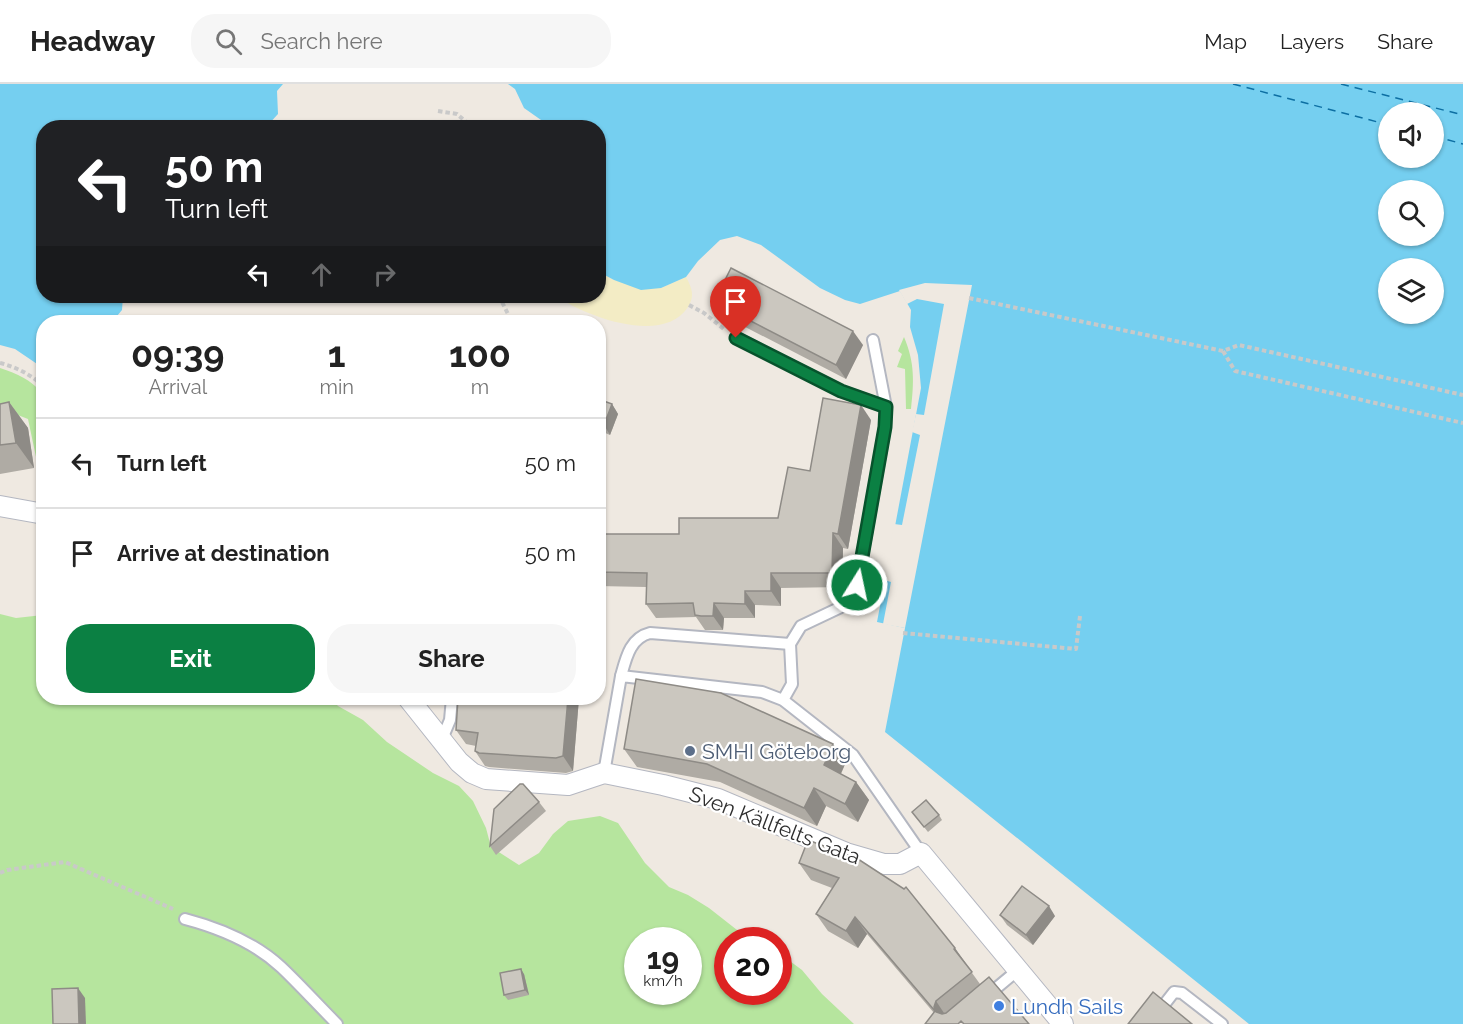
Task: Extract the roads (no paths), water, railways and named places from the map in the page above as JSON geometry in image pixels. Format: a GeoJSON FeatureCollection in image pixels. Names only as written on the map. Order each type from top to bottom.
{"type":"FeatureCollection","features":[{"type":"Feature","properties":{"kind":"street"},"geometry":{"type":"LineString","coordinates":[[0,506],[36,513]]}},
{"type":"Feature","properties":{"kind":"street","name":"Sven Källfelts Gata"},"geometry":{"type":"LineString","coordinates":[[414,705],[459,762],[472,773],[486,778],[568,784],[604,773],[718,799],[846,853],[884,864],[900,864],[921,853]]}},
{"type":"Feature","properties":{"kind":"street"},"geometry":{"type":"LineString","coordinates":[[921,853],[1063,1024]]}},
{"type":"Feature","properties":{"kind":"lane"},"geometry":{"type":"LineString","coordinates":[[736,338],[841,391],[886,407]]}},
{"type":"Feature","properties":{"kind":"lane"},"geometry":{"type":"LineString","coordinates":[[783,700],[792,684],[790,644],[801,626],[839,608],[850,598],[857,585],[885,427],[886,407],[873,340]]}},
{"type":"Feature","properties":{"kind":"lane"},"geometry":{"type":"LineString","coordinates":[[604,773],[621,675],[628,653],[641,635],[650,633],[790,644]]}},
{"type":"Feature","properties":{"kind":"lane"},"geometry":{"type":"LineString","coordinates":[[621,675],[762,692],[783,700],[853,755],[921,853]]}},
{"type":"Feature","properties":{"kind":"lane"},"geometry":{"type":"LineString","coordinates":[[442,740],[450,720],[451,705]]}},
{"type":"Feature","properties":{"kind":"lane"},"geometry":{"type":"LineString","coordinates":[[185,919],[208,925],[255,948],[280,966],[337,1024]]}},
{"type":"Feature","properties":{"kind":"lane"},"geometry":{"type":"LineString","coordinates":[[978,1004],[1018,970]]}},
{"type":"Feature","properties":{"kind":"lane"},"geometry":{"type":"LineString","coordinates":[[1149,1024],[1174,992],[1182,993],[1222,1024]]}},
{"type":"Feature","properties":{"kind":"water"},"geometry":{"type":"Polygon","coordinates":[[[0,84],[283,84],[277,91],[278,114],[272,120],[36,120],[36,303],[122,303],[122,310],[118,315],[36,315],[36,363],[15,349],[0,345],[0,84]]]}},
{"type":"Feature","properties":{"kind":"water"},"geometry":{"type":"Polygon","coordinates":[[[508,84],[1463,84],[1463,1024],[1249,1024],[885,732],[905,628],[877,622],[921,388],[918,355],[910,327],[911,310],[900,291],[860,304],[845,300],[820,288],[761,245],[737,236],[720,240],[698,261],[686,277],[661,288],[641,290],[614,280],[606,276],[606,120],[541,120],[524,108],[515,89],[508,84]]]}},
{"type":"Feature","properties":{"kind":"place","name":"SMHI Göteborg"},"geometry":{"type":"Point","coordinates":[690,751]}},
{"type":"Feature","properties":{"kind":"place","name":"Lundh Sails"},"geometry":{"type":"Point","coordinates":[999,1006]}}]}
